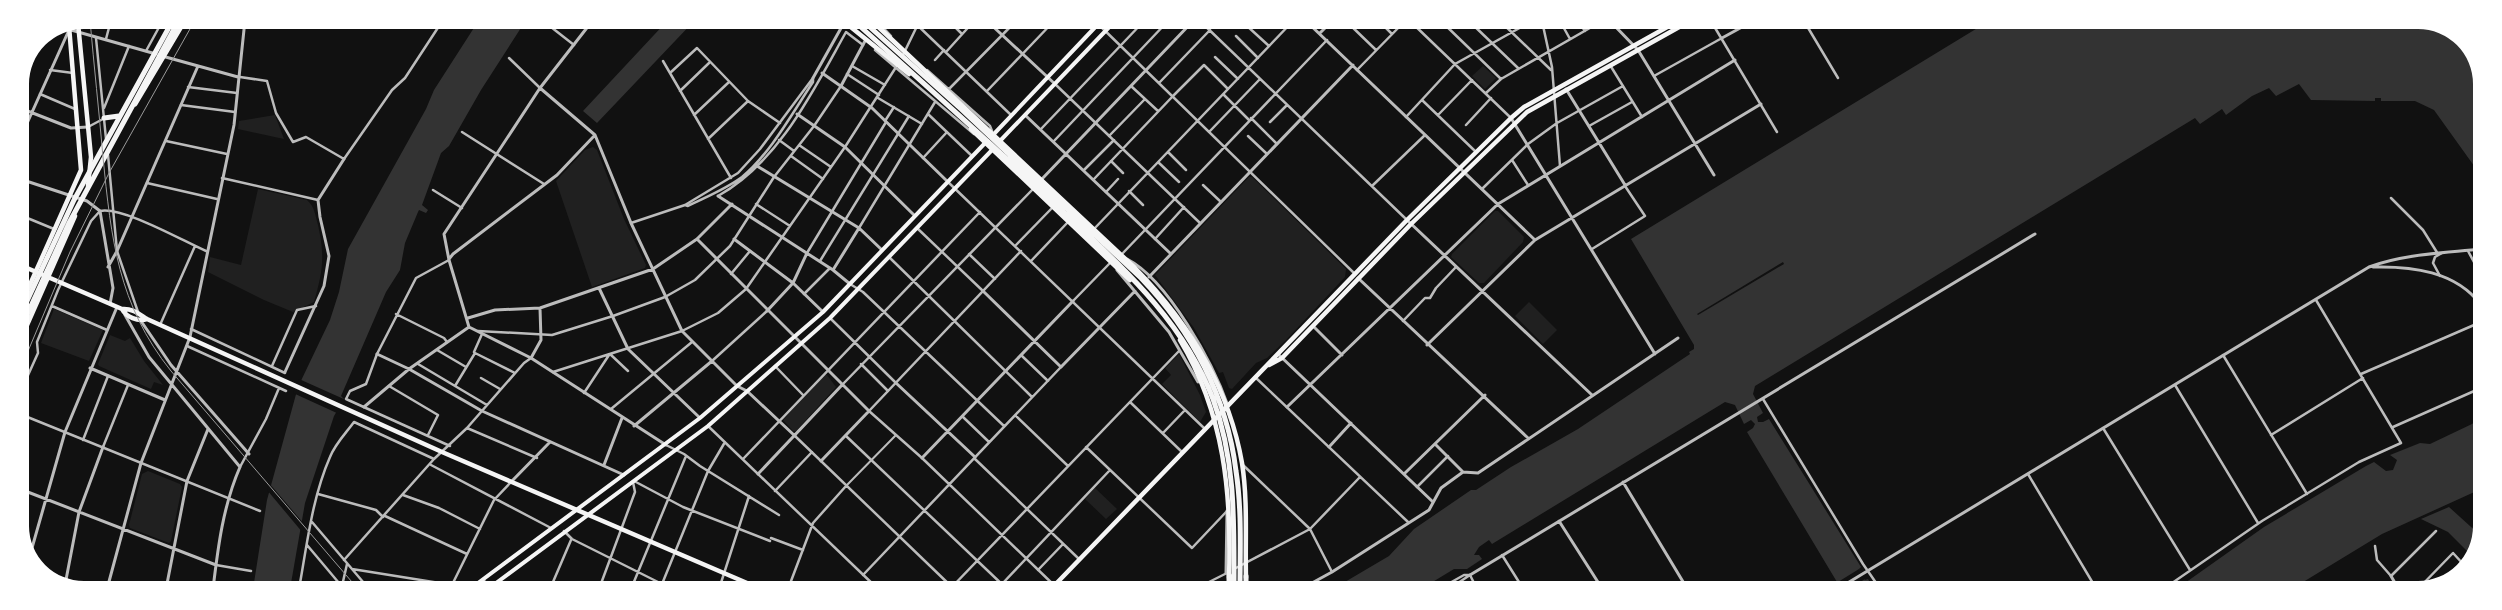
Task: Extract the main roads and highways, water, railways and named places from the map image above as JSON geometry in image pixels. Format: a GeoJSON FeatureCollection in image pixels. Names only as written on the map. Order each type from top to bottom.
{"type":"FeatureCollection","features":[{"type":"Feature","properties":{"kind":"highway"},"geometry":{"type":"LineString","coordinates":[[29,297],[78,193],[167,29]]}},
{"type":"Feature","properties":{"kind":"highway"},"geometry":{"type":"LineString","coordinates":[[29,310],[72,216],[174,29]]}},
{"type":"Feature","properties":{"kind":"highway"},"geometry":{"type":"LineString","coordinates":[[104,118],[125,113],[135,104],[180,29]]}},
{"type":"Feature","properties":{"kind":"highway"},"geometry":{"type":"LineString","coordinates":[[863,29],[957,113],[1120,266],[1153,299],[1180,335],[1213,399],[1228,453],[1233,490],[1234,581]]}},
{"type":"Feature","properties":{"kind":"highway"},"geometry":{"type":"LineString","coordinates":[[872,29],[983,129],[1141,278],[1158,296],[1185,332],[1201,360],[1218,397],[1233,451],[1240,510],[1240,581]]}},
{"type":"Feature","properties":{"kind":"highway"},"geometry":{"type":"LineString","coordinates":[[1227,574],[1228,581]]}},
{"type":"Feature","properties":{"kind":"highway"},"geometry":{"type":"LineString","coordinates":[[1246,576],[1246,581]]}},
{"type":"Feature","properties":{"kind":"main road"},"geometry":{"type":"LineString","coordinates":[[854,29],[895,61],[956,115],[1110,263],[1128,277],[1156,307],[1181,342],[1212,408],[1220,436],[1226,472],[1229,511],[1227,574]]}},
{"type":"Feature","properties":{"kind":"main road"},"geometry":{"type":"LineString","coordinates":[[881,29],[1135,268],[1160,294],[1187,330],[1213,374],[1226,405],[1242,464],[1246,576]]}},
{"type":"Feature","properties":{"kind":"main road"},"geometry":{"type":"LineString","coordinates":[[482,581],[666,445],[738,386],[823,312],[1092,29]]}},
{"type":"Feature","properties":{"kind":"main road"},"geometry":{"type":"LineString","coordinates":[[499,581],[586,514],[708,426],[747,390],[801,345],[830,318],[1107,29]]}},
{"type":"Feature","properties":{"kind":"main road"},"geometry":{"type":"LineString","coordinates":[[1060,581],[1212,420],[1464,173],[1524,107],[1663,29]]}},
{"type":"Feature","properties":{"kind":"main road"},"geometry":{"type":"LineString","coordinates":[[1262,369],[1282,358],[1407,220],[1476,152],[1513,120],[1676,29]]}},
{"type":"Feature","properties":{"kind":"main road"},"geometry":{"type":"LineString","coordinates":[[29,320],[83,200],[91,166],[78,30]]}},
{"type":"Feature","properties":{"kind":"main road"},"geometry":{"type":"LineString","coordinates":[[29,288],[56,230],[80,170],[79,128],[67,32]]}},
{"type":"Feature","properties":{"kind":"main road"},"geometry":{"type":"LineString","coordinates":[[29,269],[110,304],[141,321],[147,319]]}},
{"type":"Feature","properties":{"kind":"main road"},"geometry":{"type":"LineString","coordinates":[[121,310],[127,308],[160,325],[442,452],[742,581]]}},
{"type":"Feature","properties":{"kind":"railway"},"geometry":{"type":"LineString","coordinates":[[91,29],[103,157],[114,243],[128,296],[139,321],[153,346],[171,371],[351,581]]}},
{"type":"Feature","properties":{"kind":"railway"},"geometry":{"type":"LineString","coordinates":[[29,349],[70,252],[109,173],[190,29]]}}]}
